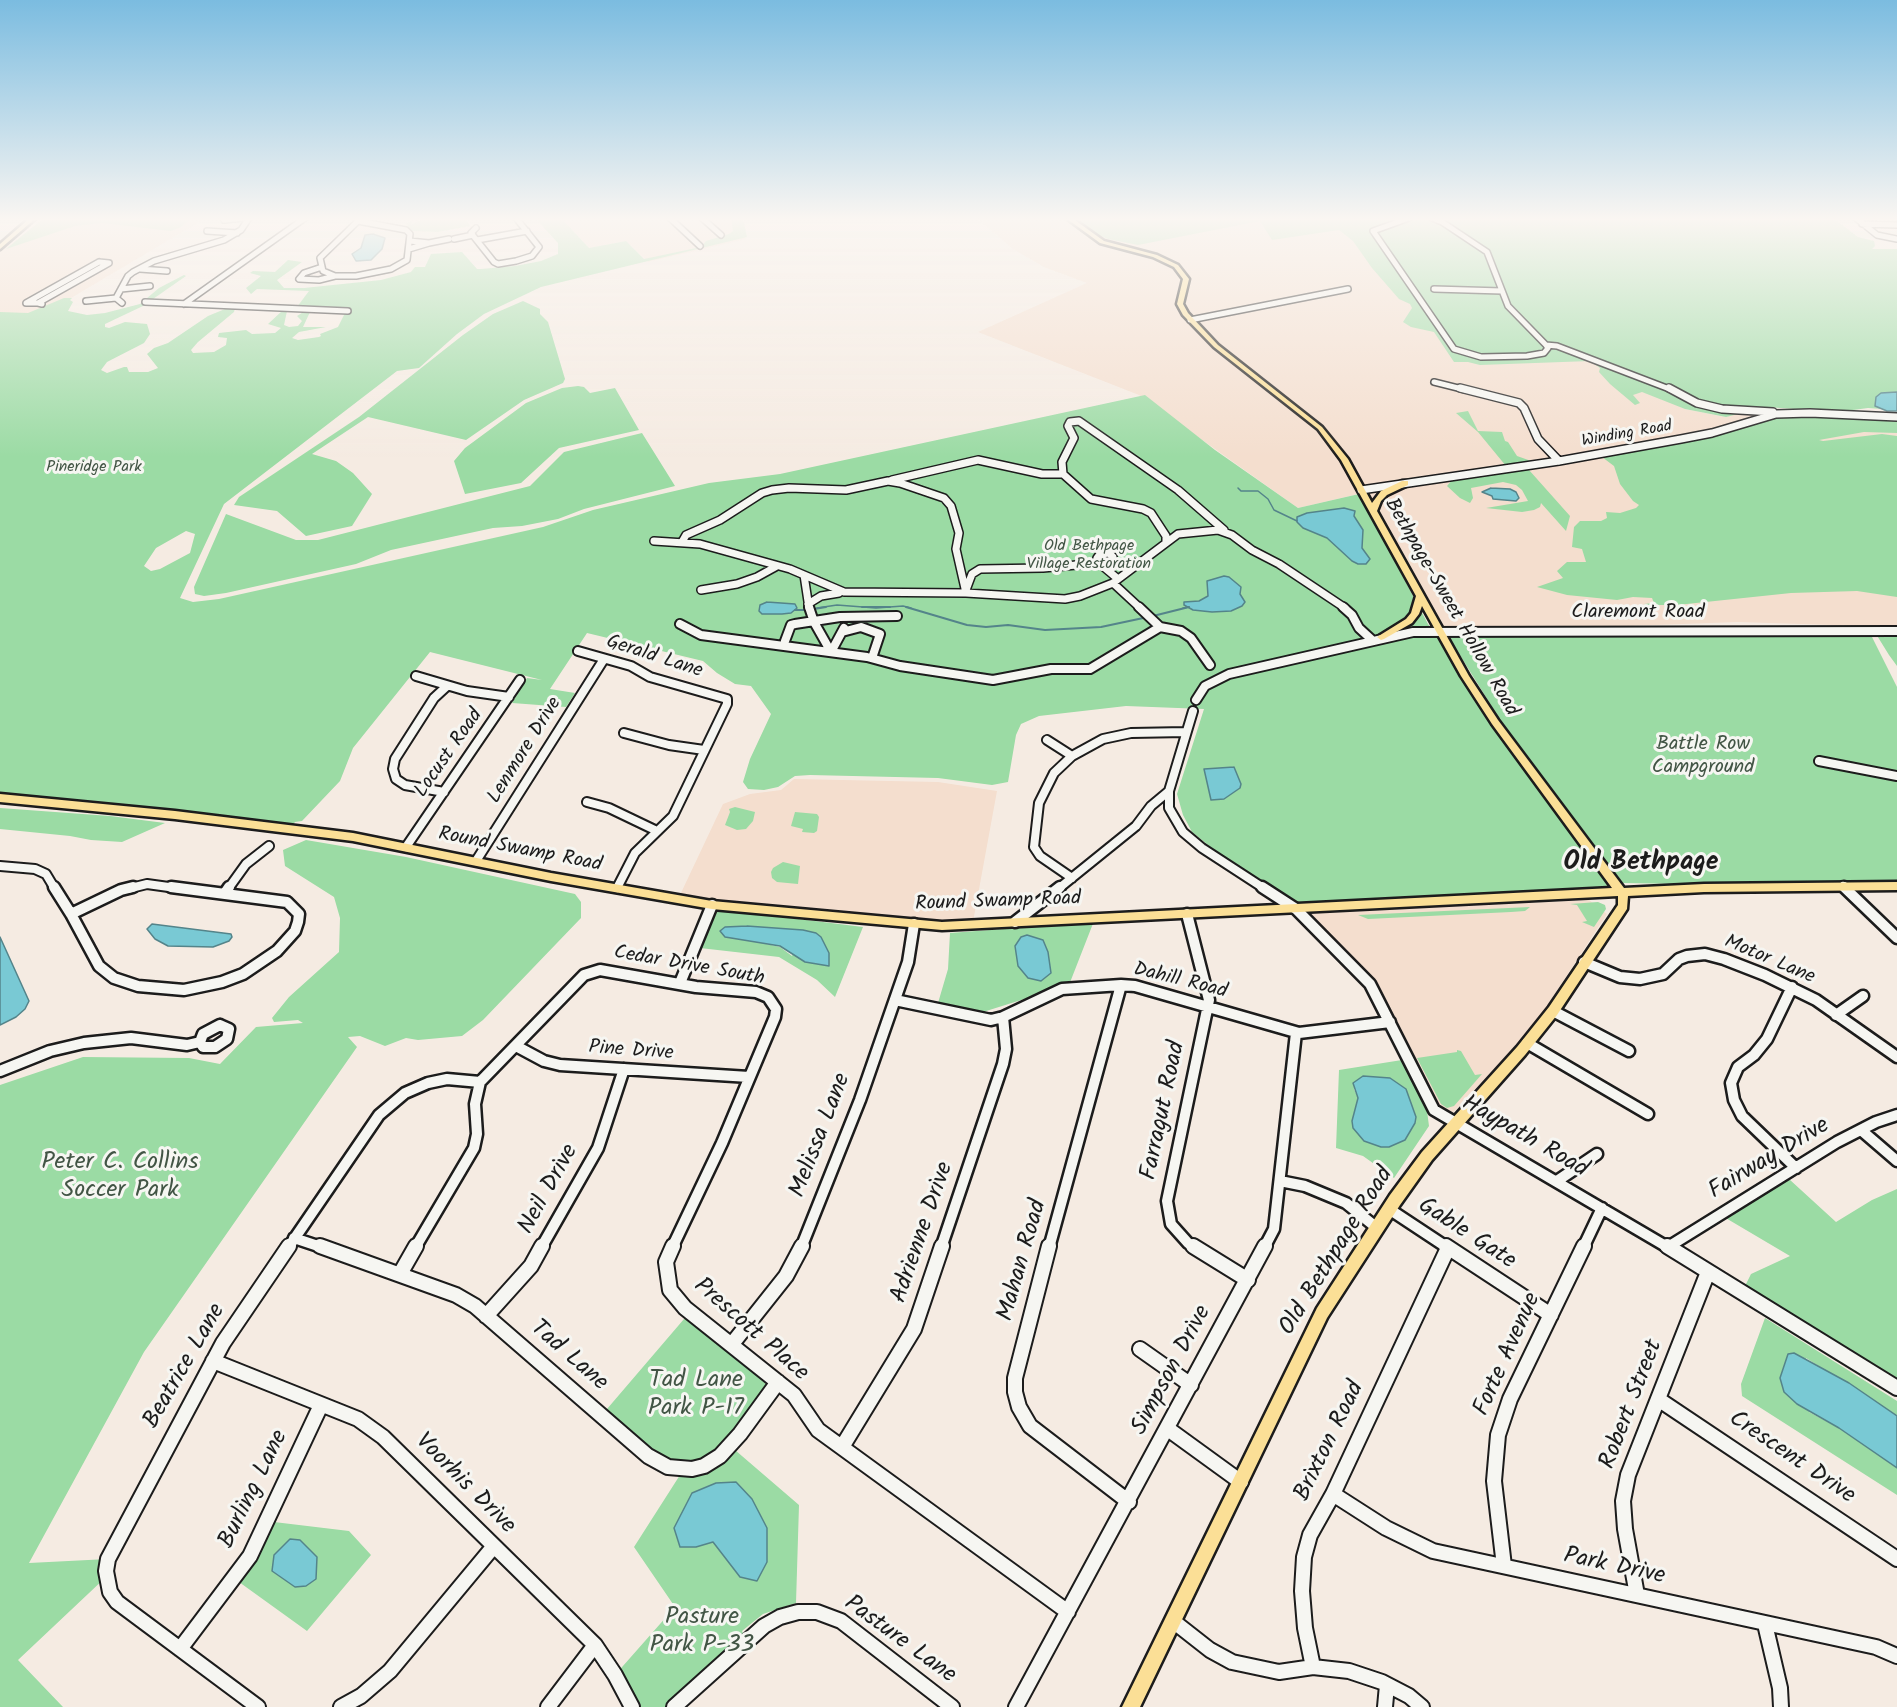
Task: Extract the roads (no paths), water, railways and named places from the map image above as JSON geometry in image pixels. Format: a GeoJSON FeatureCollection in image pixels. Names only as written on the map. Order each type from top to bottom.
{"type":"FeatureCollection","features":[{"type":"Feature","properties":{"kind":"main road"},"geometry":{"type":"LineString","coordinates":[[1182,298],[1180,304],[1190,320]]}},
{"type":"Feature","properties":{"kind":"main road","name":"Bethpage-Sweet Hollow Road"},"geometry":{"type":"LineString","coordinates":[[1190,320],[1211,341],[1320,428],[1344,459],[1465,676],[1495,722],[1621,892]]}},
{"type":"Feature","properties":{"kind":"main road"},"geometry":{"type":"LineString","coordinates":[[1373,512],[1377,500],[1384,493],[1405,483]]}},
{"type":"Feature","properties":{"kind":"main road"},"geometry":{"type":"LineString","coordinates":[[1376,638],[1409,621],[1415,614],[1420,597]]}},
{"type":"Feature","properties":{"kind":"main road","name":"Round Swamp Road"},"geometry":{"type":"LineString","coordinates":[[0,798],[213,819],[406,847],[712,905],[942,926],[1708,888],[1897,886]]}},
{"type":"Feature","properties":{"kind":"main road","name":"Old Bethpage Road"},"geometry":{"type":"LineString","coordinates":[[1131,1707],[1322,1313],[1389,1209],[1454,1123],[1553,1011],[1623,906],[1621,892]]}},
{"type":"Feature","properties":{"kind":"street"},"geometry":{"type":"LineString","coordinates":[[36,298],[27,303],[40,303],[49,298]]}},
{"type":"Feature","properties":{"kind":"street"},"geometry":{"type":"LineString","coordinates":[[86,301],[116,298],[122,303]]}},
{"type":"Feature","properties":{"kind":"street"},"geometry":{"type":"LineString","coordinates":[[184,304],[193,298]]}},
{"type":"Feature","properties":{"kind":"street"},"geometry":{"type":"LineString","coordinates":[[1190,320],[1310,298]]}},
{"type":"Feature","properties":{"kind":"street"},"geometry":{"type":"LineString","coordinates":[[1419,298],[1454,349],[1473,356],[1527,356],[1544,353],[1548,348],[1546,345],[1508,306],[1505,298]]}},
{"type":"Feature","properties":{"kind":"street"},"geometry":{"type":"LineString","coordinates":[[145,302],[348,311]]}},
{"type":"Feature","properties":{"kind":"street"},"geometry":{"type":"LineString","coordinates":[[1546,345],[1557,346],[1621,369],[1697,403],[1722,409],[1769,410],[1776,414]]}},
{"type":"Feature","properties":{"kind":"street"},"geometry":{"type":"LineString","coordinates":[[1434,382],[1519,403],[1524,408],[1538,439],[1559,461]]}},
{"type":"Feature","properties":{"kind":"street","name":"Winding Road"},"geometry":{"type":"LineString","coordinates":[[1361,489],[1559,461],[1712,433],[1776,414],[1810,413],[1897,417]]}},
{"type":"Feature","properties":{"kind":"street"},"geometry":{"type":"LineString","coordinates":[[1063,474],[1062,462],[1074,438],[1068,424],[1079,421],[1179,490],[1226,533],[1293,572],[1340,604],[1352,615],[1359,628],[1376,638]]}},
{"type":"Feature","properties":{"kind":"street"},"geometry":{"type":"LineString","coordinates":[[682,542],[686,535],[720,520],[762,493],[772,490],[789,488],[846,490],[888,481],[906,481],[983,460],[1042,474],[1063,474],[1091,499],[1143,509],[1151,513],[1166,536],[1166,541]]}},
{"type":"Feature","properties":{"kind":"street"},"geometry":{"type":"LineString","coordinates":[[906,481],[948,502],[959,533],[956,549],[967,576],[966,593]]}},
{"type":"Feature","properties":{"kind":"street"},"geometry":{"type":"LineString","coordinates":[[1162,530],[1177,534]]}},
{"type":"Feature","properties":{"kind":"street"},"geometry":{"type":"LineString","coordinates":[[809,608],[821,596],[851,593],[966,593],[1073,598],[1116,581],[1153,555],[1166,541],[1177,534],[1202,530],[1226,533]]}},
{"type":"Feature","properties":{"kind":"street"},"geometry":{"type":"LineString","coordinates":[[654,541],[682,542],[777,566],[829,587],[851,593]]}},
{"type":"Feature","properties":{"kind":"street"},"geometry":{"type":"LineString","coordinates":[[1099,563],[1100,554],[1111,554],[1113,559],[1110,571]]}},
{"type":"Feature","properties":{"kind":"street"},"geometry":{"type":"LineString","coordinates":[[967,576],[974,570],[980,569],[1043,568],[1099,563],[1110,571],[1116,581],[1160,627],[1187,634],[1210,664]]}},
{"type":"Feature","properties":{"kind":"street"},"geometry":{"type":"LineString","coordinates":[[700,590],[737,584],[757,577],[777,566]]}},
{"type":"Feature","properties":{"kind":"street"},"geometry":{"type":"LineString","coordinates":[[804,575],[809,608],[831,652]]}},
{"type":"Feature","properties":{"kind":"street"},"geometry":{"type":"LineString","coordinates":[[872,658],[883,616]]}},
{"type":"Feature","properties":{"kind":"street"},"geometry":{"type":"LineString","coordinates":[[785,641],[791,626],[849,617],[897,616]]}},
{"type":"Feature","properties":{"kind":"street"},"geometry":{"type":"LineString","coordinates":[[831,652],[849,617]]}},
{"type":"Feature","properties":{"kind":"street"},"geometry":{"type":"LineString","coordinates":[[680,624],[701,635],[872,658],[900,666],[935,670],[983,680],[1051,669],[1090,669],[1160,627]]}},
{"type":"Feature","properties":{"kind":"street"},"geometry":{"type":"LineString","coordinates":[[842,632],[861,627],[880,634]]}},
{"type":"Feature","properties":{"kind":"street","name":"Claremont Road"},"geometry":{"type":"LineString","coordinates":[[1376,638],[1413,632],[1439,631],[1897,631]]}},
{"type":"Feature","properties":{"kind":"street"},"geometry":{"type":"LineString","coordinates":[[1196,700],[1205,686],[1221,676],[1376,638]]}},
{"type":"Feature","properties":{"kind":"street","name":"Gerald Lane"},"geometry":{"type":"LineString","coordinates":[[578,651],[631,666],[650,677],[727,699],[727,704],[704,750]]}},
{"type":"Feature","properties":{"kind":"street","name":"Lenmore Drive"},"geometry":{"type":"LineString","coordinates":[[476,861],[603,658]]}},
{"type":"Feature","properties":{"kind":"street"},"geometry":{"type":"LineString","coordinates":[[416,676],[476,693],[509,697]]}},
{"type":"Feature","properties":{"kind":"street","name":"Locust Road"},"geometry":{"type":"LineString","coordinates":[[406,847],[520,680]]}},
{"type":"Feature","properties":{"kind":"street"},"geometry":{"type":"LineString","coordinates":[[444,792],[402,783],[396,779],[393,769],[395,759],[434,698],[447,686]]}},
{"type":"Feature","properties":{"kind":"street"},"geometry":{"type":"LineString","coordinates":[[1015,922],[1136,826],[1151,806],[1168,791],[1193,711]]}},
{"type":"Feature","properties":{"kind":"street"},"geometry":{"type":"LineString","coordinates":[[1072,878],[1040,856],[1034,842],[1039,803],[1054,774],[1072,756],[1090,745],[1115,735],[1186,732]]}},
{"type":"Feature","properties":{"kind":"street"},"geometry":{"type":"LineString","coordinates":[[616,888],[635,853],[673,816],[704,750],[669,745],[624,733]]}},
{"type":"Feature","properties":{"kind":"street"},"geometry":{"type":"LineString","coordinates":[[1047,740],[1072,756]]}},
{"type":"Feature","properties":{"kind":"street"},"geometry":{"type":"LineString","coordinates":[[1819,761],[1897,776]]}},
{"type":"Feature","properties":{"kind":"street","name":"Haypath Road"},"geometry":{"type":"LineString","coordinates":[[1168,791],[1169,808],[1183,832],[1202,848],[1296,909],[1370,984],[1434,1110],[1668,1247],[1897,1388]]}},
{"type":"Feature","properties":{"kind":"street"},"geometry":{"type":"LineString","coordinates":[[587,802],[609,808],[657,831]]}},
{"type":"Feature","properties":{"kind":"street"},"geometry":{"type":"LineString","coordinates":[[225,893],[246,864],[269,846]]}},
{"type":"Feature","properties":{"kind":"street"},"geometry":{"type":"LineString","coordinates":[[0,866],[35,869],[46,874],[72,914],[99,966],[124,983],[168,990],[202,988],[243,974],[260,964],[287,942],[298,922],[298,914],[287,902],[162,885],[136,886],[121,890],[72,914]]}},
{"type":"Feature","properties":{"kind":"street"},"geometry":{"type":"LineString","coordinates":[[1843,886],[1897,938]]}},
{"type":"Feature","properties":{"kind":"street"},"geometry":{"type":"LineString","coordinates":[[680,983],[712,905]]}},
{"type":"Feature","properties":{"kind":"street","name":"Farragut Road"},"geometry":{"type":"LineString","coordinates":[[1187,914],[1208,992],[1208,1006],[1167,1201],[1168,1213],[1171,1224],[1188,1243],[1248,1280]]}},
{"type":"Feature","properties":{"kind":"street","name":"Melissa Lane"},"geometry":{"type":"LineString","coordinates":[[732,1344],[786,1276],[799,1253],[860,1100],[895,1000],[908,962],[914,924]]}},
{"type":"Feature","properties":{"kind":"street","name":"Motor Lane"},"geometry":{"type":"LineString","coordinates":[[1584,962],[1620,977],[1640,979],[1663,974],[1679,959],[1705,954],[1766,975],[1792,987],[1897,1057]]}},
{"type":"Feature","properties":{"kind":"street","name":"Cedar Drive South"},"geometry":{"type":"LineString","coordinates":[[516,1046],[578,980],[595,971],[609,970],[680,983],[756,992],[768,997],[774,1004]]}},
{"type":"Feature","properties":{"kind":"street","name":"Dahill Road"},"geometry":{"type":"LineString","coordinates":[[895,1000],[991,1020],[1003,1017],[1062,989],[1121,985],[1135,986],[1208,1006],[1296,1033],[1390,1022]]}},
{"type":"Feature","properties":{"kind":"street","name":"Mahan Road"},"geometry":{"type":"LineString","coordinates":[[1121,985],[1020,1353],[1015,1392],[1019,1407],[1030,1426],[1129,1502]]}},
{"type":"Feature","properties":{"kind":"street"},"geometry":{"type":"LineString","coordinates":[[1792,987],[1767,1039],[1754,1055],[1738,1067],[1731,1083],[1734,1100],[1742,1116],[1796,1168]]}},
{"type":"Feature","properties":{"kind":"street"},"geometry":{"type":"LineString","coordinates":[[1836,1015],[1863,996]]}},
{"type":"Feature","properties":{"kind":"street","name":"Prescott Place"},"geometry":{"type":"LineString","coordinates":[[774,1004],[775,1017],[722,1143],[666,1262],[667,1282],[675,1299],[794,1395],[818,1430],[1068,1612]]}},
{"type":"Feature","properties":{"kind":"street"},"geometry":{"type":"LineString","coordinates":[[1553,1011],[1629,1051]]}},
{"type":"Feature","properties":{"kind":"street","name":"Adrienne Drive"},"geometry":{"type":"LineString","coordinates":[[842,1447],[914,1329],[1003,1064],[1006,1048],[1003,1017]]}},
{"type":"Feature","properties":{"kind":"street","name":"Simpson Drive"},"geometry":{"type":"LineString","coordinates":[[1016,1707],[1129,1502],[1274,1229],[1296,1033]]}},
{"type":"Feature","properties":{"kind":"street"},"geometry":{"type":"LineString","coordinates":[[0,1071],[50,1052],[84,1043],[131,1038],[187,1045],[200,1042]]}},
{"type":"Feature","properties":{"kind":"street"},"geometry":{"type":"LineString","coordinates":[[1527,1043],[1648,1114]]}},
{"type":"Feature","properties":{"kind":"street"},"geometry":{"type":"LineString","coordinates":[[400,1274],[474,1148],[477,1134],[475,1104],[480,1082],[516,1046]]}},
{"type":"Feature","properties":{"kind":"street","name":"Pine Drive"},"geometry":{"type":"LineString","coordinates":[[516,1046],[544,1061],[560,1065],[749,1077]]}},
{"type":"Feature","properties":{"kind":"street","name":"Neil Drive"},"geometry":{"type":"LineString","coordinates":[[486,1316],[531,1266],[598,1148],[624,1070]]}},
{"type":"Feature","properties":{"kind":"street","name":"Beatrice Lane"},"geometry":{"type":"LineString","coordinates":[[258,1707],[117,1602],[110,1592],[106,1571],[108,1559],[121,1531],[236,1322],[369,1127],[392,1102],[414,1088],[447,1079],[480,1082]]}},
{"type":"Feature","properties":{"kind":"street","name":"Fairway Drive"},"geometry":{"type":"LineString","coordinates":[[1668,1247],[1861,1130],[1897,1115]]}},
{"type":"Feature","properties":{"kind":"street"},"geometry":{"type":"LineString","coordinates":[[1861,1130],[1897,1161]]}},
{"type":"Feature","properties":{"kind":"street"},"geometry":{"type":"LineString","coordinates":[[1557,1181],[1597,1154]]}},
{"type":"Feature","properties":{"kind":"street"},"geometry":{"type":"LineString","coordinates":[[1280,1181],[1305,1186],[1347,1203],[1377,1228]]}},
{"type":"Feature","properties":{"kind":"street","name":"Forte Avenue"},"geometry":{"type":"LineString","coordinates":[[1504,1566],[1494,1481],[1498,1435],[1510,1399],[1602,1208]]}},
{"type":"Feature","properties":{"kind":"street","name":"Gable Gate"},"geometry":{"type":"LineString","coordinates":[[1389,1209],[1551,1315]]}},
{"type":"Feature","properties":{"kind":"street","name":"Tad Lane"},"geometry":{"type":"LineString","coordinates":[[294,1238],[456,1295],[475,1306],[648,1456],[669,1467],[692,1469],[704,1466],[720,1456],[740,1434],[778,1382]]}},
{"type":"Feature","properties":{"kind":"street","name":"Brixton Road"},"geometry":{"type":"LineString","coordinates":[[1313,1667],[1305,1628],[1302,1591],[1304,1557],[1310,1535],[1333,1494],[1448,1248]]}},
{"type":"Feature","properties":{"kind":"street","name":"Robert Street"},"geometry":{"type":"LineString","coordinates":[[1637,1595],[1625,1529],[1623,1501],[1628,1475],[1708,1272]]}},
{"type":"Feature","properties":{"kind":"street"},"geometry":{"type":"LineString","coordinates":[[1140,1348],[1191,1385]]}},
{"type":"Feature","properties":{"kind":"street","name":"Voorhis Drive"},"geometry":{"type":"LineString","coordinates":[[213,1361],[358,1419],[382,1437],[595,1645],[615,1675],[632,1707]]}},
{"type":"Feature","properties":{"kind":"street","name":"Crescent Drive"},"geometry":{"type":"LineString","coordinates":[[1658,1399],[1897,1559]]}},
{"type":"Feature","properties":{"kind":"street","name":"Burling Lane"},"geometry":{"type":"LineString","coordinates":[[180,1649],[250,1556],[321,1405]]}},
{"type":"Feature","properties":{"kind":"street"},"geometry":{"type":"LineString","coordinates":[[1168,1429],[1241,1482]]}},
{"type":"Feature","properties":{"kind":"street","name":"Park Drive"},"geometry":{"type":"LineString","coordinates":[[1333,1494],[1417,1545],[1472,1561],[1876,1647],[1897,1656]]}},
{"type":"Feature","properties":{"kind":"street"},"geometry":{"type":"LineString","coordinates":[[341,1707],[361,1696],[390,1671],[494,1546]]}},
{"type":"Feature","properties":{"kind":"street","name":"Pasture Lane"},"geometry":{"type":"LineString","coordinates":[[674,1707],[764,1626],[780,1617],[798,1612],[817,1612],[842,1621],[944,1704]]}},
{"type":"Feature","properties":{"kind":"street"},"geometry":{"type":"LineString","coordinates":[[1173,1621],[1210,1650],[1232,1662],[1279,1672],[1313,1667],[1349,1671],[1387,1685],[1409,1696],[1422,1707]]}},
{"type":"Feature","properties":{"kind":"street"},"geometry":{"type":"LineString","coordinates":[[1765,1624],[1780,1688],[1781,1707]]}},
{"type":"Feature","properties":{"kind":"street"},"geometry":{"type":"LineString","coordinates":[[549,1707],[595,1645]]}},
{"type":"Feature","properties":{"kind":"street"},"geometry":{"type":"LineString","coordinates":[[1385,1707],[1387,1685]]}},
{"type":"Feature","properties":{"kind":"water"},"geometry":{"type":"Polygon","coordinates":[[[1897,392],[1897,411],[1887,411],[1875,406],[1876,397],[1881,393],[1897,392]]]}},
{"type":"Feature","properties":{"kind":"water"},"geometry":{"type":"Polygon","coordinates":[[[1491,488],[1510,489],[1516,492],[1519,498],[1516,501],[1493,499],[1492,496],[1482,492],[1491,488]]]}},
{"type":"Feature","properties":{"kind":"water"},"geometry":{"type":"Polygon","coordinates":[[[1344,508],[1355,511],[1354,516],[1363,530],[1362,548],[1370,559],[1366,564],[1352,561],[1327,538],[1303,528],[1297,522],[1297,517],[1307,513],[1344,508]]]}},
{"type":"Feature","properties":{"kind":"water"},"geometry":{"type":"Polygon","coordinates":[[[1224,576],[1229,577],[1241,587],[1240,594],[1245,602],[1242,606],[1231,611],[1212,612],[1193,610],[1184,605],[1184,602],[1199,601],[1208,596],[1207,581],[1224,576]]]}},
{"type":"Feature","properties":{"kind":"water"},"geometry":{"type":"Polygon","coordinates":[[[767,602],[795,604],[797,608],[791,613],[762,614],[759,611],[760,605],[767,602]]]}},
{"type":"Feature","properties":{"kind":"water"},"geometry":{"type":"Polygon","coordinates":[[[1234,767],[1241,784],[1240,788],[1224,799],[1211,800],[1204,769],[1234,767]]]}},
{"type":"Feature","properties":{"kind":"water"},"geometry":{"type":"Polygon","coordinates":[[[152,924],[231,934],[232,937],[229,941],[213,947],[168,946],[155,939],[147,929],[152,924]]]}},
{"type":"Feature","properties":{"kind":"water"},"geometry":{"type":"Polygon","coordinates":[[[747,926],[816,933],[821,937],[829,953],[829,966],[805,962],[780,946],[725,937],[720,931],[725,927],[747,926]]]}},
{"type":"Feature","properties":{"kind":"water"},"geometry":{"type":"Polygon","coordinates":[[[1027,935],[1043,940],[1048,952],[1051,973],[1041,981],[1028,978],[1018,966],[1015,946],[1021,937],[1027,935]]]}},
{"type":"Feature","properties":{"kind":"water"},"geometry":{"type":"Polygon","coordinates":[[[0,937],[29,1001],[25,1009],[16,1017],[0,1025],[0,937]]]}},
{"type":"Feature","properties":{"kind":"water"},"geometry":{"type":"Polygon","coordinates":[[[1363,1076],[1390,1078],[1406,1089],[1416,1117],[1405,1140],[1389,1147],[1381,1147],[1364,1141],[1353,1128],[1352,1121],[1358,1098],[1353,1083],[1363,1076]]]}},
{"type":"Feature","properties":{"kind":"water"},"geometry":{"type":"Polygon","coordinates":[[[1794,1353],[1849,1383],[1897,1416],[1897,1468],[1839,1428],[1797,1404],[1784,1392],[1780,1378],[1788,1354],[1794,1353]]]}},
{"type":"Feature","properties":{"kind":"water"},"geometry":{"type":"Polygon","coordinates":[[[736,1482],[752,1499],[767,1528],[767,1562],[757,1581],[740,1577],[713,1542],[696,1547],[680,1547],[674,1528],[692,1493],[716,1483],[736,1482]]]}},
{"type":"Feature","properties":{"kind":"water"},"geometry":{"type":"Polygon","coordinates":[[[290,1539],[300,1540],[317,1557],[316,1579],[306,1586],[295,1587],[272,1571],[274,1555],[290,1539]]]}},
{"type":"Feature","properties":{"kind":"waterway"},"geometry":{"type":"LineString","coordinates":[[1238,488],[1241,491],[1258,491],[1268,499],[1274,510],[1297,521]]}},
{"type":"Feature","properties":{"kind":"waterway"},"geometry":{"type":"LineString","coordinates":[[817,608],[837,605],[863,607]]}},
{"type":"Feature","properties":{"kind":"waterway"},"geometry":{"type":"LineString","coordinates":[[814,609],[826,607]]}},
{"type":"Feature","properties":{"kind":"waterway"},"geometry":{"type":"LineString","coordinates":[[863,607],[890,607]]}},
{"type":"Feature","properties":{"kind":"waterway"},"geometry":{"type":"LineString","coordinates":[[863,607],[890,607]]}},
{"type":"Feature","properties":{"kind":"waterway"},"geometry":{"type":"LineString","coordinates":[[890,607],[911,608]]}},
{"type":"Feature","properties":{"kind":"waterway"},"geometry":{"type":"LineString","coordinates":[[906,607],[967,625],[986,627],[1008,625],[1045,630],[1101,627],[1148,617]]}},
{"type":"Feature","properties":{"kind":"waterway"},"geometry":{"type":"LineString","coordinates":[[1153,616],[1189,607],[1183,608]]}},
{"type":"Feature","properties":{"kind":"waterway"},"geometry":{"type":"LineString","coordinates":[[795,610],[808,610]]}},
{"type":"Feature","properties":{"kind":"district","name":"Old Bethpage"},"geometry":{"type":"Point","coordinates":[1641,865]}},
{"type":"Feature","properties":{"kind":"park label","name":"Pineridge Park"},"geometry":{"type":"Point","coordinates":[94,468]}},
{"type":"Feature","properties":{"kind":"park label","name":"Old Bethpage Village Restoration"},"geometry":{"type":"Point","coordinates":[1089,556]}},
{"type":"Feature","properties":{"kind":"park label","name":"Battle Row Campground"},"geometry":{"type":"Point","coordinates":[1703,758]}},
{"type":"Feature","properties":{"kind":"park label","name":"Peter C. Collins Soccer Park"},"geometry":{"type":"Point","coordinates":[120,1178]}},
{"type":"Feature","properties":{"kind":"park label","name":"Tad Lane Park P-17"},"geometry":{"type":"Point","coordinates":[696,1396]}},
{"type":"Feature","properties":{"kind":"park label","name":"Pasture Park P-33"},"geometry":{"type":"Point","coordinates":[702,1633]}}]}
